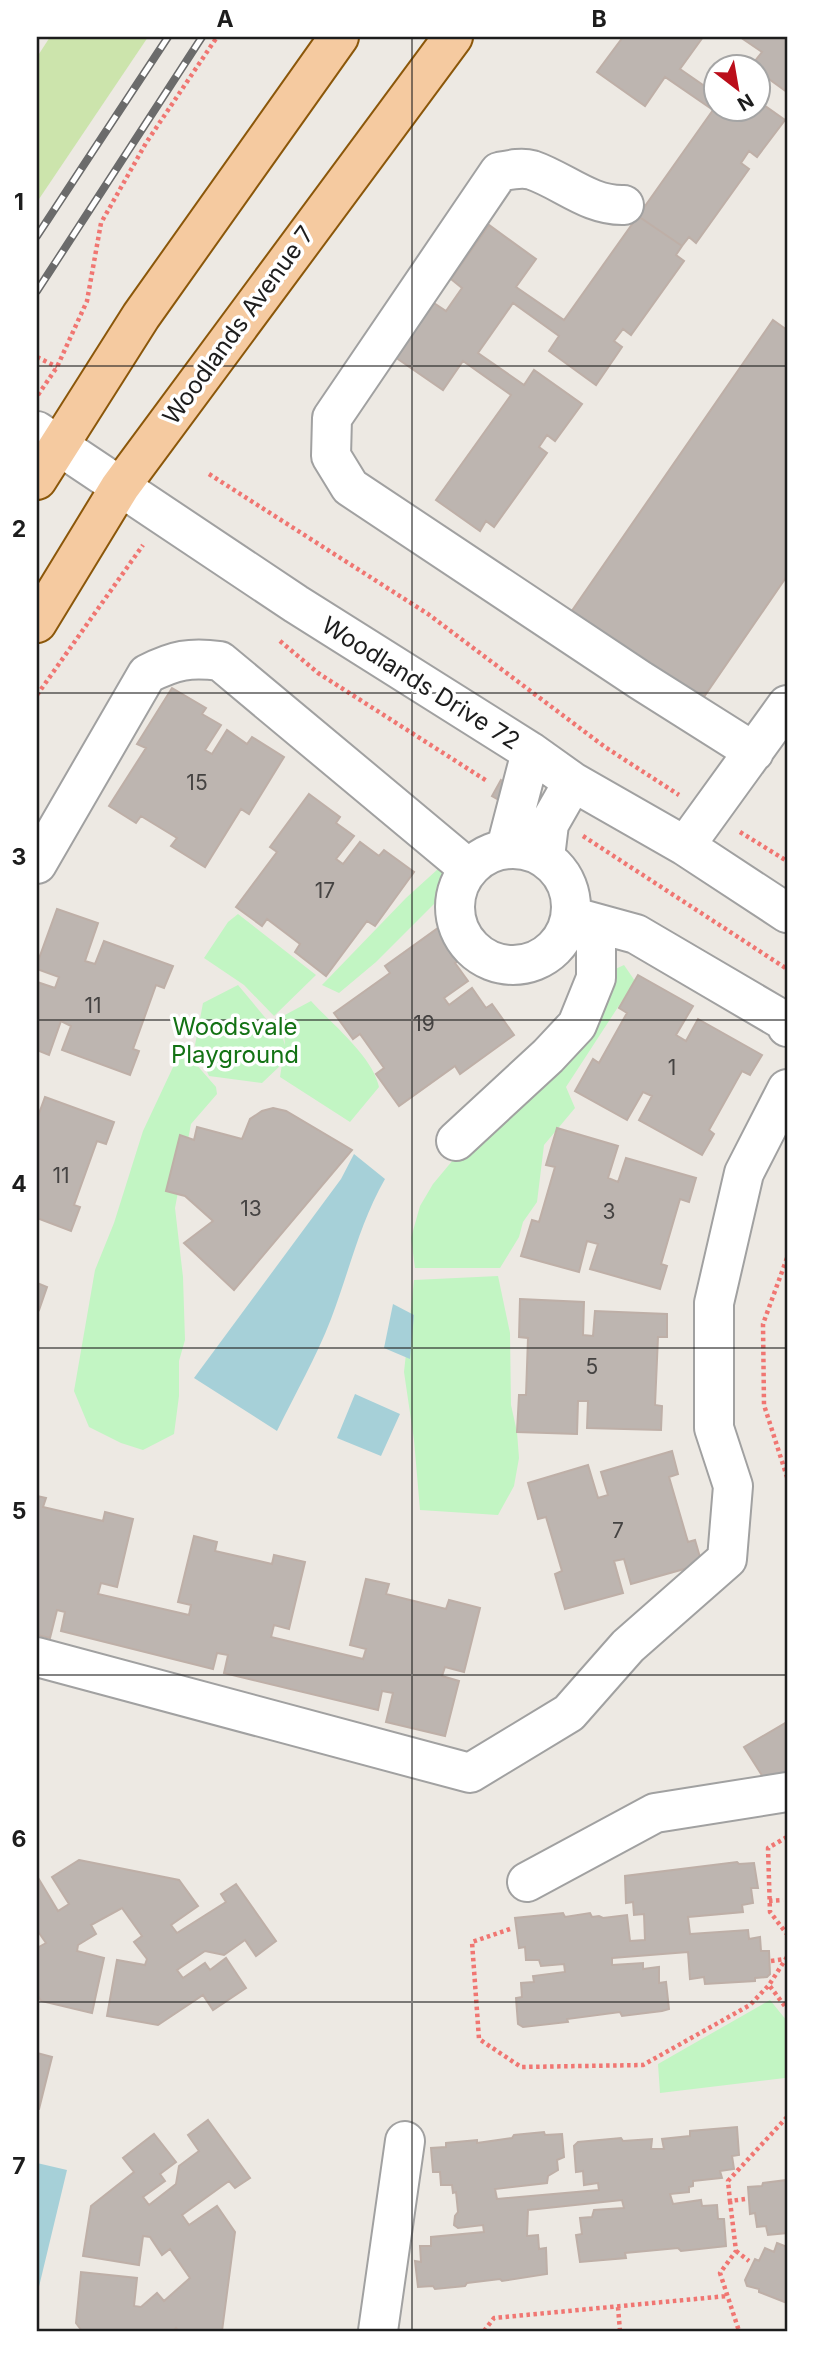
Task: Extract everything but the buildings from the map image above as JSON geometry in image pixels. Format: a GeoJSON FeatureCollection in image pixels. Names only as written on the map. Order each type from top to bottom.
{"type":"FeatureCollection","features":[{"type":"Feature","properties":{"kind":"main road"},"geometry":{"type":"LineString","coordinates":[[37,480],[48,438],[141,317],[339,37]]}},
{"type":"Feature","properties":{"kind":"main road","name":"Woodlands Avenue 7"},"geometry":{"type":"LineString","coordinates":[[37,623],[120,487],[453,37]]}},
{"type":"Feature","properties":{"kind":"street"},"geometry":{"type":"LineString","coordinates":[[624,205],[602,204],[530,170],[499,172],[332,418],[331,456],[350,486],[640,680],[754,752]]}},
{"type":"Feature","properties":{"kind":"street","name":"Woodlands Drive 72"},"geometry":{"type":"LineString","coordinates":[[48,438],[296,604],[531,752],[573,782],[685,846],[787,913]]}},
{"type":"Feature","properties":{"kind":"street"},"geometry":{"type":"LineString","coordinates":[[37,864],[147,674],[171,662],[196,658],[220,662],[468,868]]}},
{"type":"Feature","properties":{"kind":"street"},"geometry":{"type":"LineString","coordinates":[[685,846],[787,705]]}},
{"type":"Feature","properties":{"kind":"street"},"geometry":{"type":"LineString","coordinates":[[506,848],[531,752]]}},
{"type":"Feature","properties":{"kind":"street"},"geometry":{"type":"LineString","coordinates":[[545,857],[550,824],[573,782]]}},
{"type":"Feature","properties":{"kind":"street"},"geometry":{"type":"LineString","coordinates":[[456,1141],[548,1056],[577,1025],[596,978],[584,920],[561,873],[545,857],[526,849],[506,848],[486,855],[468,868],[455,892],[454,920],[467,945],[489,961],[517,966],[543,957],[584,920]]}},
{"type":"Feature","properties":{"kind":"street"},"geometry":{"type":"LineString","coordinates":[[584,920],[636,934],[786,1022],[787,1027]]}},
{"type":"Feature","properties":{"kind":"street"},"geometry":{"type":"LineString","coordinates":[[37,1657],[470,1773],[569,1713],[628,1646],[727,1559],[733,1486],[714,1428],[714,1303],[744,1173],[787,1089]]}},
{"type":"Feature","properties":{"kind":"street"},"geometry":{"type":"LineString","coordinates":[[527,1882],[655,1813],[787,1792]]}},
{"type":"Feature","properties":{"kind":"street"},"geometry":{"type":"LineString","coordinates":[[378,2331],[405,2141]]}},
{"type":"Feature","properties":{"kind":"path"},"geometry":{"type":"LineString","coordinates":[[37,398],[57,367],[87,301],[101,223],[146,143],[217,37]]}},
{"type":"Feature","properties":{"kind":"path"},"geometry":{"type":"LineString","coordinates":[[37,357],[57,367]]}},
{"type":"Feature","properties":{"kind":"path"},"geometry":{"type":"LineString","coordinates":[[209,474],[428,614],[605,747],[708,814],[787,861]]}},
{"type":"Feature","properties":{"kind":"path"},"geometry":{"type":"LineString","coordinates":[[37,695],[145,542]]}},
{"type":"Feature","properties":{"kind":"path"},"geometry":{"type":"LineString","coordinates":[[277,638],[318,673],[517,800]]}},
{"type":"Feature","properties":{"kind":"path"},"geometry":{"type":"LineString","coordinates":[[553,818],[610,852],[787,969]]}},
{"type":"Feature","properties":{"kind":"path"},"geometry":{"type":"LineString","coordinates":[[787,1258],[763,1324],[764,1405],[787,1476]]}},
{"type":"Feature","properties":{"kind":"path"},"geometry":{"type":"LineString","coordinates":[[787,1837],[768,1848],[770,1912],[787,1934]]}},
{"type":"Feature","properties":{"kind":"path"},"geometry":{"type":"LineString","coordinates":[[769,1901],[783,1900]]}},
{"type":"Feature","properties":{"kind":"path"},"geometry":{"type":"LineString","coordinates":[[510,1929],[472,1942],[479,2039],[521,2067],[643,2065],[750,2005],[769,1986],[787,1958]]}},
{"type":"Feature","properties":{"kind":"path"},"geometry":{"type":"LineString","coordinates":[[771,1961],[787,1958]]}},
{"type":"Feature","properties":{"kind":"path"},"geometry":{"type":"LineString","coordinates":[[769,1986],[787,2008]]}},
{"type":"Feature","properties":{"kind":"path"},"geometry":{"type":"LineString","coordinates":[[739,2331],[720,2273],[736,2251],[728,2181],[787,2117]]}},
{"type":"Feature","properties":{"kind":"path"},"geometry":{"type":"LineString","coordinates":[[730,2201],[745,2199]]}},
{"type":"Feature","properties":{"kind":"path"},"geometry":{"type":"LineString","coordinates":[[736,2251],[748,2261]]}},
{"type":"Feature","properties":{"kind":"path"},"geometry":{"type":"LineString","coordinates":[[484,2331],[494,2318],[727,2296]]}},
{"type":"Feature","properties":{"kind":"path"},"geometry":{"type":"LineString","coordinates":[[618,2307],[620,2331]]}},
{"type":"Feature","properties":{"kind":"green space"},"geometry":{"type":"Polygon","coordinates":[[[50,37],[148,37],[37,202],[37,57],[50,37]]]}},
{"type":"Feature","properties":{"kind":"green space"},"geometry":{"type":"Polygon","coordinates":[[[449,859],[452,886],[376,962],[339,993],[322,985],[406,898],[449,859]]]}},
{"type":"Feature","properties":{"kind":"green space"},"geometry":{"type":"Polygon","coordinates":[[[238,914],[316,975],[274,1016],[244,985],[204,958],[228,922],[238,914]]]}},
{"type":"Feature","properties":{"kind":"green space"},"geometry":{"type":"Polygon","coordinates":[[[624,965],[635,981],[566,1087],[575,1108],[544,1145],[537,1202],[523,1222],[519,1237],[500,1268],[415,1268],[411,1238],[420,1206],[433,1184],[596,978],[624,965]]]}},
{"type":"Feature","properties":{"kind":"green space","name":"Woodsvale Playground"},"geometry":{"type":"Polygon","coordinates":[[[238,985],[283,1039],[285,1045],[283,1016],[311,1001],[369,1064],[379,1087],[350,1122],[280,1077],[282,1064],[262,1083],[209,1076],[195,1045],[203,1003],[238,985]]]}},
{"type":"Feature","properties":{"kind":"green space"},"geometry":{"type":"Polygon","coordinates":[[[182,1048],[216,1087],[217,1094],[191,1124],[175,1208],[183,1277],[185,1340],[179,1361],[179,1396],[174,1434],[143,1450],[121,1443],[89,1427],[74,1391],[95,1270],[114,1223],[143,1131],[182,1048]]]}},
{"type":"Feature","properties":{"kind":"green space"},"geometry":{"type":"Polygon","coordinates":[[[498,1276],[510,1333],[511,1405],[519,1458],[514,1486],[498,1515],[420,1510],[414,1440],[404,1372],[414,1280],[498,1276]]]}},
{"type":"Feature","properties":{"kind":"green space"},"geometry":{"type":"Polygon","coordinates":[[[770,2000],[787,2021],[785,2078],[660,2093],[658,2064],[770,2000]]]}},
{"type":"Feature","properties":{"kind":"water"},"geometry":{"type":"Polygon","coordinates":[[[354,1154],[385,1179],[362,1230],[325,1333],[277,1431],[194,1378],[341,1179],[354,1154]]]}},
{"type":"Feature","properties":{"kind":"water"},"geometry":{"type":"Polygon","coordinates":[[[393,1304],[414,1315],[410,1359],[384,1348],[393,1304]]]}},
{"type":"Feature","properties":{"kind":"water"},"geometry":{"type":"Polygon","coordinates":[[[355,1394],[400,1414],[381,1456],[337,1438],[355,1394]]]}},
{"type":"Feature","properties":{"kind":"water"},"geometry":{"type":"Polygon","coordinates":[[[37,2163],[67,2170],[37,2295],[37,2163]]]}},
{"type":"Feature","properties":{"kind":"railway"},"geometry":{"type":"LineString","coordinates":[[37,236],[168,37]]}},
{"type":"Feature","properties":{"kind":"railway"},"geometry":{"type":"LineString","coordinates":[[37,291],[202,37]]}}]}
